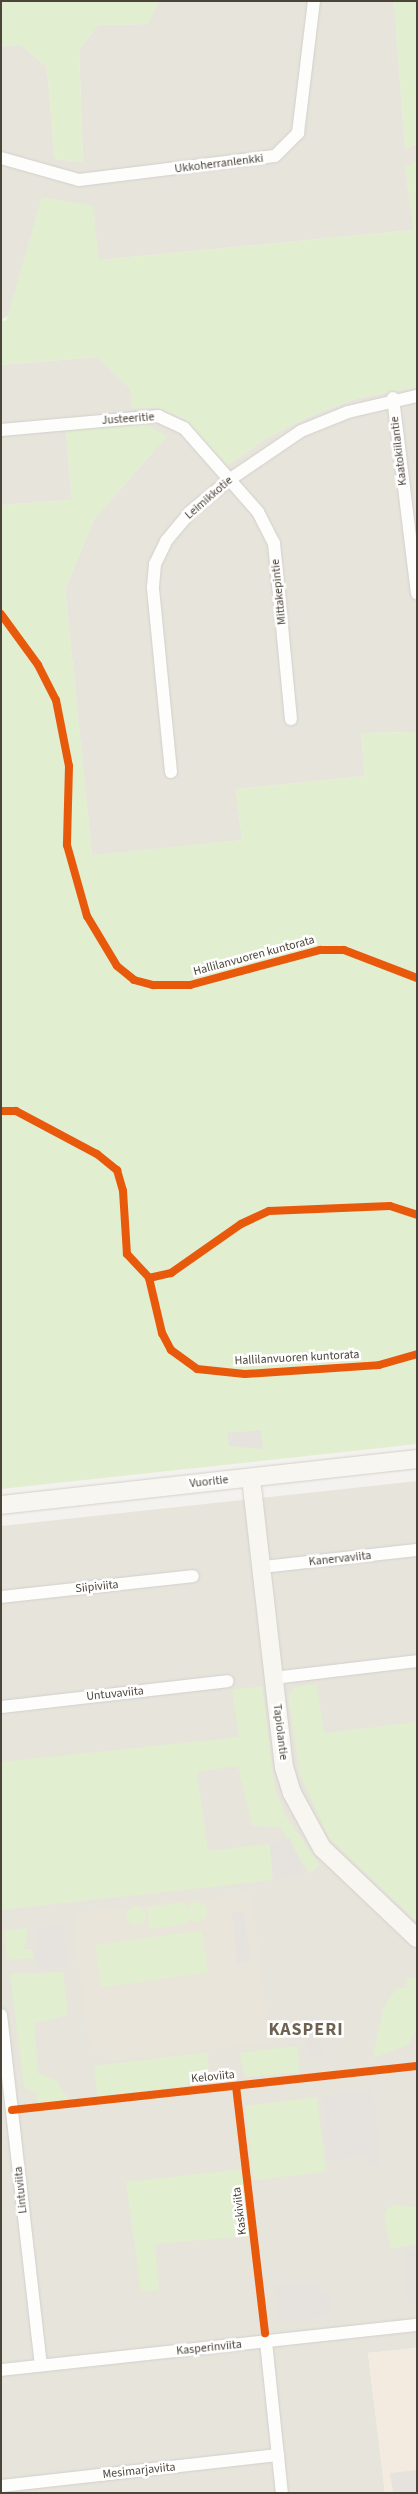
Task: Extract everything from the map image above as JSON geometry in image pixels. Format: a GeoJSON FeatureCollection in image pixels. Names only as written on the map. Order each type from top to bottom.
{"type":"FeatureCollection","features":[{"type":"Feature","properties":{"kind":"street","name":"Ukkoherranlenkki"},"geometry":{"type":"LineString","coordinates":[[1,158],[79,180],[274,156],[293,141],[300,124],[314,1]]}},
{"type":"Feature","properties":{"kind":"street","name":"Leimikkotie"},"geometry":{"type":"LineString","coordinates":[[171,772],[155,564],[190,512],[229,480],[302,431],[393,398],[417,396]]}},
{"type":"Feature","properties":{"kind":"street","name":"Kaatokiilantie"},"geometry":{"type":"LineString","coordinates":[[393,398],[417,594]]}},
{"type":"Feature","properties":{"kind":"street","name":"Justeeritie"},"geometry":{"type":"LineString","coordinates":[[1,430],[158,416],[184,428],[229,480]]}},
{"type":"Feature","properties":{"kind":"street","name":"Mittakepintie"},"geometry":{"type":"LineString","coordinates":[[229,480],[258,512],[274,543],[292,718]]}},
{"type":"Feature","properties":{"kind":"street","name":"Vuoritie"},"geometry":{"type":"LineString","coordinates":[[1,1505],[417,1459]]}},
{"type":"Feature","properties":{"kind":"street","name":"Tapiolantie"},"geometry":{"type":"LineString","coordinates":[[251,1478],[263,1567],[273,1678],[284,1767],[302,1817],[345,1873],[417,1938]]}},
{"type":"Feature","properties":{"kind":"street","name":"Kanervaviita"},"geometry":{"type":"LineString","coordinates":[[263,1567],[417,1550]]}},
{"type":"Feature","properties":{"kind":"street","name":"Siipiviita"},"geometry":{"type":"LineString","coordinates":[[1,1597],[193,1576]]}},
{"type":"Feature","properties":{"kind":"street"},"geometry":{"type":"LineString","coordinates":[[273,1678],[417,1661]]}},
{"type":"Feature","properties":{"kind":"street","name":"Untuvaviita"},"geometry":{"type":"LineString","coordinates":[[1,1707],[228,1681]]}},
{"type":"Feature","properties":{"kind":"street","name":"Lintuviita"},"geometry":{"type":"LineString","coordinates":[[1,2015],[41,2365]]}},
{"type":"Feature","properties":{"kind":"street","name":"Kasperinviita"},"geometry":{"type":"LineString","coordinates":[[1,2370],[417,2325]]}},
{"type":"Feature","properties":{"kind":"street"},"geometry":{"type":"LineString","coordinates":[[266,2342],[282,2493]]}},
{"type":"Feature","properties":{"kind":"street","name":"Mesimarjaviita"},"geometry":{"type":"LineString","coordinates":[[1,2486],[278,2455]]}},
{"type":"Feature","properties":{"kind":"shaded area"},"geometry":{"type":"Polygon","coordinates":[[[159,1],[394,1],[405,149],[417,144],[417,180],[405,167],[414,230],[99,260],[1,320],[1,46],[21,45],[47,67],[55,159],[83,162],[79,49],[98,25],[147,24],[159,1]]]}},
{"type":"Feature","properties":{"kind":"shaded area"},"geometry":{"type":"Polygon","coordinates":[[[97,357],[130,388],[132,408],[159,408],[185,419],[228,465],[268,437],[315,414],[358,398],[417,387],[417,732],[361,733],[365,776],[236,789],[242,840],[92,856],[65,589],[94,519],[167,436],[66,432],[72,500],[1,505],[1,365],[97,357]]]}},
{"type":"Feature","properties":{"kind":"shaded area"},"geometry":{"type":"Polygon","coordinates":[[[261,1430],[263,1449],[229,1446],[227,1433],[261,1430]]]}},
{"type":"Feature","properties":{"kind":"shaded area"},"geometry":{"type":"Polygon","coordinates":[[[417,1481],[417,2348],[368,2353],[385,2493],[1,2493],[1,1526],[417,1481]]]}},
{"type":"Feature","properties":{"kind":"shaded area"},"geometry":{"type":"Polygon","coordinates":[[[290,1838],[305,1874],[273,1880],[270,1844],[290,1838]]]}},
{"type":"Feature","properties":{"kind":"shaded area"},"geometry":{"type":"Polygon","coordinates":[[[251,1893],[270,2042],[105,2062],[104,2049],[90,2050],[73,1913],[251,1893]]]}},
{"type":"Feature","properties":{"kind":"shaded area"},"geometry":{"type":"Polygon","coordinates":[[[232,1912],[244,1912],[251,1961],[237,1963],[232,1912]]]}},
{"type":"Feature","properties":{"kind":"shaded area"},"geometry":{"type":"Polygon","coordinates":[[[64,1925],[68,1967],[38,1969],[34,1928],[64,1925]]]}},
{"type":"Feature","properties":{"kind":"shaded area"},"geometry":{"type":"Polygon","coordinates":[[[318,2015],[323,2055],[307,2057],[302,2017],[318,2015]]]}},
{"type":"Feature","properties":{"kind":"shaded area"},"geometry":{"type":"Polygon","coordinates":[[[373,2090],[381,2165],[368,2166],[367,2156],[328,2161],[321,2096],[373,2090]]]}},
{"type":"Feature","properties":{"kind":"shaded area"},"geometry":{"type":"Polygon","coordinates":[[[417,2250],[417,2303],[407,2304],[403,2251],[417,2250]]]}},
{"type":"Feature","properties":{"kind":"shaded area"},"geometry":{"type":"Polygon","coordinates":[[[318,2282],[319,2291],[329,2291],[331,2316],[279,2322],[273,2286],[318,2282]]]}},
{"type":"Feature","properties":{"kind":"shaded area"},"geometry":{"type":"Polygon","coordinates":[[[417,2348],[417,2493],[385,2493],[368,2353],[417,2348]]]}},
{"type":"Feature","properties":{"kind":"shaded area"},"geometry":{"type":"Polygon","coordinates":[[[417,2470],[417,2493],[393,2493],[390,2473],[417,2470]]]}},
{"type":"Feature","properties":{"kind":"green space"},"geometry":{"type":"Polygon","coordinates":[[[1,1],[159,1],[148,24],[98,25],[79,49],[83,162],[55,159],[47,67],[21,45],[1,46],[1,1]]]}},
{"type":"Feature","properties":{"kind":"green space"},"geometry":{"type":"Polygon","coordinates":[[[394,1],[417,1],[417,144],[405,149],[394,1]]]}},
{"type":"Feature","properties":{"kind":"green space"},"geometry":{"type":"Polygon","coordinates":[[[417,160],[417,387],[358,398],[315,414],[268,437],[228,465],[185,419],[159,408],[132,408],[130,388],[97,357],[1,365],[1,320],[6,321],[42,197],[93,206],[99,260],[404,231],[414,230],[405,167],[417,160]]]}},
{"type":"Feature","properties":{"kind":"green space"},"geometry":{"type":"Polygon","coordinates":[[[145,424],[167,436],[94,519],[65,589],[92,855],[242,840],[236,789],[365,776],[361,733],[417,732],[417,1444],[1,1489],[1,505],[72,500],[66,431],[145,424]]]}},
{"type":"Feature","properties":{"kind":"green space"},"geometry":{"type":"Polygon","coordinates":[[[317,1684],[324,1733],[417,1722],[417,1922],[329,1838],[300,1775],[288,1695],[295,1687],[317,1684]]]}},
{"type":"Feature","properties":{"kind":"green space"},"geometry":{"type":"Polygon","coordinates":[[[262,1686],[275,1789],[286,1816],[320,1865],[310,1874],[280,1827],[252,1826],[238,1766],[197,1772],[208,1851],[270,1844],[273,1880],[1,1910],[1,1762],[239,1737],[232,1690],[262,1686]]]}},
{"type":"Feature","properties":{"kind":"green space"},"geometry":{"type":"Polygon","coordinates":[[[186,1902],[189,1924],[149,1929],[146,1908],[186,1902]]]}},
{"type":"Feature","properties":{"kind":"green space"},"geometry":{"type":"Polygon","coordinates":[[[193,1902],[201,1902],[207,1908],[207,1916],[201,1922],[193,1922],[187,1916],[187,1908],[193,1902]]]}},
{"type":"Feature","properties":{"kind":"green space"},"geometry":{"type":"Polygon","coordinates":[[[136,1906],[143,1909],[146,1916],[143,1923],[136,1926],[129,1923],[126,1916],[129,1909],[136,1906]]]}},
{"type":"Feature","properties":{"kind":"green space"},"geometry":{"type":"Polygon","coordinates":[[[28,1928],[24,1949],[32,1949],[34,1958],[7,1960],[4,1931],[28,1928]]]}},
{"type":"Feature","properties":{"kind":"green space"},"geometry":{"type":"Polygon","coordinates":[[[202,1930],[208,1973],[101,1988],[95,1945],[202,1930]]]}},
{"type":"Feature","properties":{"kind":"green space"},"geometry":{"type":"Polygon","coordinates":[[[63,1972],[68,2015],[35,2023],[34,2019],[38,2073],[56,2080],[70,2101],[38,2105],[36,2093],[24,2087],[10,1974],[63,1972]]]}},
{"type":"Feature","properties":{"kind":"green space"},"geometry":{"type":"Polygon","coordinates":[[[417,1977],[417,2028],[408,2045],[373,2058],[383,2008],[396,1989],[407,1987],[406,1978],[417,1977]]]}},
{"type":"Feature","properties":{"kind":"green space"},"geometry":{"type":"Polygon","coordinates":[[[297,2046],[300,2073],[245,2077],[240,2053],[297,2046]]]}},
{"type":"Feature","properties":{"kind":"green space"},"geometry":{"type":"Polygon","coordinates":[[[207,2052],[211,2083],[98,2097],[94,2066],[207,2052]]]}},
{"type":"Feature","properties":{"kind":"green space"},"geometry":{"type":"Polygon","coordinates":[[[317,2097],[326,2171],[254,2180],[245,2106],[317,2097]]]}},
{"type":"Feature","properties":{"kind":"green space"},"geometry":{"type":"Polygon","coordinates":[[[243,2169],[250,2236],[155,2244],[159,2290],[141,2292],[126,2182],[243,2169]]]}},
{"type":"Feature","properties":{"kind":"green space"},"geometry":{"type":"Polygon","coordinates":[[[396,2205],[417,2207],[417,2244],[391,2249],[384,2216],[388,2208],[396,2205]]]}},
{"type":"Feature","properties":{"kind":"cycle path","name":"Hallilanvuoren kuntorata"},"geometry":{"type":"LineString","coordinates":[[1,614],[38,665],[56,700],[69,766],[67,845],[87,916],[117,966],[134,980],[153,985],[190,985],[320,950],[344,950],[417,978]]}},
{"type":"Feature","properties":{"kind":"cycle path","name":"Hallilanvuoren kuntorata"},"geometry":{"type":"LineString","coordinates":[[1,1111],[16,1111],[97,1154],[117,1170],[123,1191],[127,1254],[149,1278],[162,1333],[171,1350],[197,1369],[245,1374],[379,1365],[417,1354]]}},
{"type":"Feature","properties":{"kind":"cycle path"},"geometry":{"type":"LineString","coordinates":[[149,1278],[171,1273],[241,1224],[269,1211],[390,1206],[417,1215]]}},
{"type":"Feature","properties":{"kind":"cycle path","name":"Keloviita"},"geometry":{"type":"LineString","coordinates":[[12,2110],[417,2066]]}},
{"type":"Feature","properties":{"kind":"cycle path","name":"Keloviita"},"geometry":{"type":"LineString","coordinates":[[236,2086],[265,2333]]}},
{"type":"Feature","properties":{"kind":"district","name":"KASPERI"},"geometry":{"type":"Point","coordinates":[306,2030]}}]}
